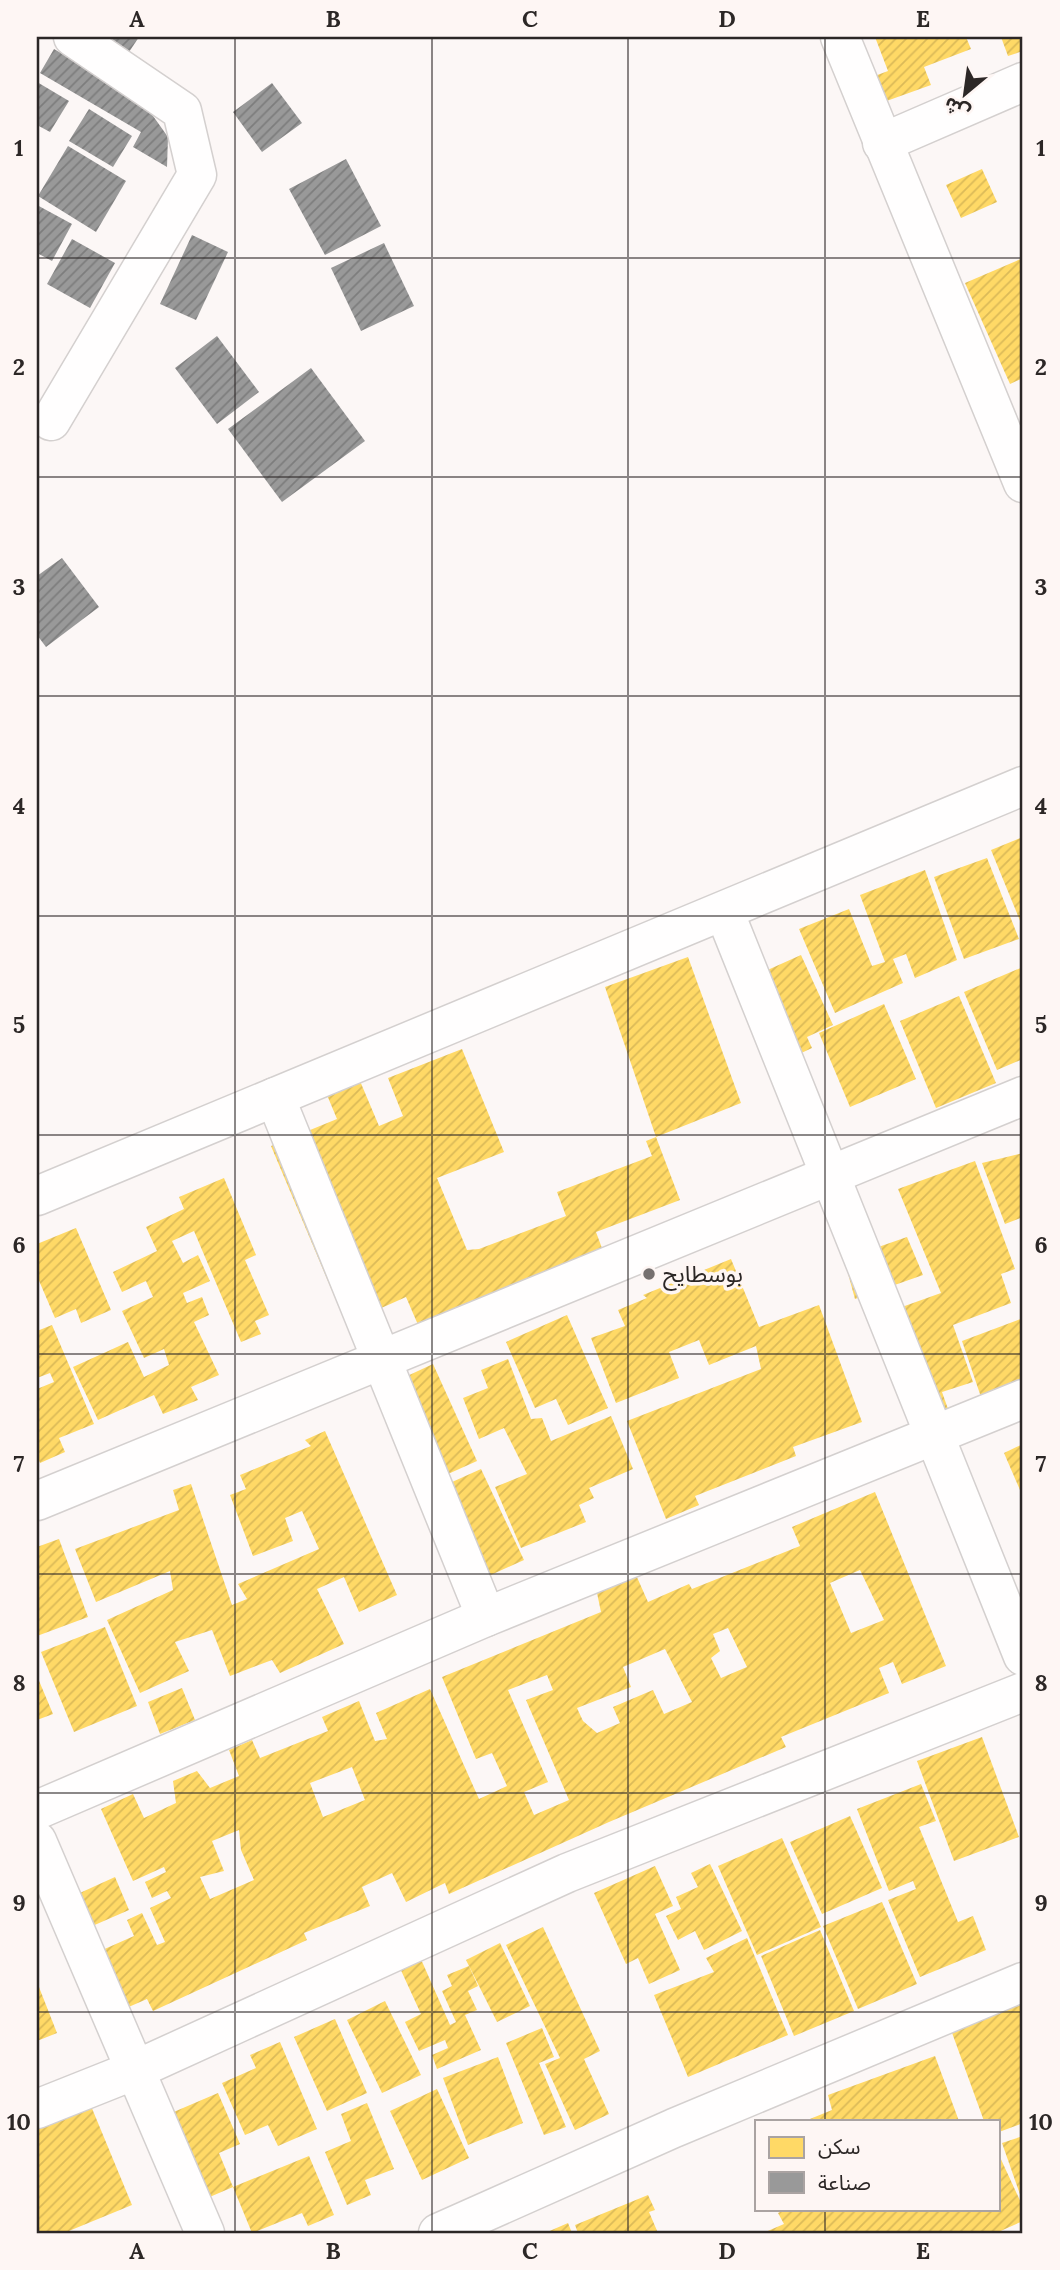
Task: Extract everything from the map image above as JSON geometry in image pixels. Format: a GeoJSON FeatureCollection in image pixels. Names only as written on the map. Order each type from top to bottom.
{"type":"FeatureCollection","features":[{"type":"Feature","properties":{"kind":"street"},"geometry":{"type":"LineString","coordinates":[[51,421],[197,174],[182,111],[73,37]]}},
{"type":"Feature","properties":{"kind":"street"},"geometry":{"type":"LineString","coordinates":[[840,37],[882,143],[1012,421],[1023,483]]}},
{"type":"Feature","properties":{"kind":"street"},"geometry":{"type":"LineString","coordinates":[[882,143],[1023,82]]}},
{"type":"Feature","properties":{"kind":"street"},"geometry":{"type":"LineString","coordinates":[[37,1196],[1023,786]]}},
{"type":"Feature","properties":{"kind":"street"},"geometry":{"type":"LineString","coordinates":[[724,911],[1023,1656]]}},
{"type":"Feature","properties":{"kind":"street"},"geometry":{"type":"LineString","coordinates":[[37,1501],[1023,1096]]}},
{"type":"Feature","properties":{"kind":"street"},"geometry":{"type":"LineString","coordinates":[[275,1097],[486,1618]]}},
{"type":"Feature","properties":{"kind":"street"},"geometry":{"type":"LineString","coordinates":[[37,1810],[486,1618],[1023,1399]]}},
{"type":"Feature","properties":{"kind":"street"},"geometry":{"type":"LineString","coordinates":[[37,2109],[135,2070],[566,1873],[1023,1692]]}},
{"type":"Feature","properties":{"kind":"street"},"geometry":{"type":"LineString","coordinates":[[37,1841],[205,2233]]}},
{"type":"Feature","properties":{"kind":"street"},"geometry":{"type":"LineString","coordinates":[[438,2233],[674,2128],[1023,1982]]}},
{"type":"Feature","properties":{"kind":"building: سكن"},"geometry":{"type":"Polygon","coordinates":[[[875,37],[966,37],[971,49],[924,67],[931,85],[881,103],[872,77],[888,71],[875,37]]]}},
{"type":"Feature","properties":{"kind":"building: سكن"},"geometry":{"type":"Polygon","coordinates":[[[1001,37],[1023,37],[1023,51],[1008,56],[1001,37]]]}},
{"type":"Feature","properties":{"kind":"building: سكن"},"geometry":{"type":"Polygon","coordinates":[[[982,169],[997,202],[961,218],[946,185],[982,169]]]}},
{"type":"Feature","properties":{"kind":"building: سكن"},"geometry":{"type":"Polygon","coordinates":[[[1023,258],[1023,378],[1010,384],[965,283],[1023,258]]]}},
{"type":"Feature","properties":{"kind":"building: سكن"},"geometry":{"type":"Polygon","coordinates":[[[1023,837],[1023,928],[991,850],[1023,837]]]}},
{"type":"Feature","properties":{"kind":"building: سكن"},"geometry":{"type":"Polygon","coordinates":[[[987,858],[1019,939],[964,959],[934,877],[987,858]]]}},
{"type":"Feature","properties":{"kind":"building: سكن"},"geometry":{"type":"Polygon","coordinates":[[[925,870],[957,960],[915,978],[906,954],[893,959],[903,983],[835,1013],[799,929],[849,909],[872,966],[885,962],[860,895],[925,870]]]}},
{"type":"Feature","properties":{"kind":"building: سكن"},"geometry":{"type":"Polygon","coordinates":[[[801,955],[833,1025],[807,1037],[812,1048],[782,1062],[745,980],[801,955]]]}},
{"type":"Feature","properties":{"kind":"building: سكن"},"geometry":{"type":"Polygon","coordinates":[[[688,957],[741,1103],[656,1137],[605,987],[688,957]]]}},
{"type":"Feature","properties":{"kind":"building: سكن"},"geometry":{"type":"Polygon","coordinates":[[[1023,967],[1023,1059],[997,1070],[964,992],[1023,967]]]}},
{"type":"Feature","properties":{"kind":"building: سكن"},"geometry":{"type":"Polygon","coordinates":[[[959,996],[996,1083],[936,1108],[900,1021],[959,996]]]}},
{"type":"Feature","properties":{"kind":"building: سكن"},"geometry":{"type":"Polygon","coordinates":[[[884,1004],[916,1079],[850,1107],[819,1033],[884,1004]]]}},
{"type":"Feature","properties":{"kind":"building: سكن"},"geometry":{"type":"Polygon","coordinates":[[[462,1049],[504,1152],[437,1178],[467,1250],[479,1249],[566,1216],[557,1192],[652,1156],[646,1141],[656,1137],[680,1200],[596,1232],[606,1259],[422,1334],[406,1297],[379,1309],[357,1350],[271,1146],[337,1119],[327,1095],[360,1081],[379,1126],[403,1116],[388,1078],[462,1049]]]}},
{"type":"Feature","properties":{"kind":"building: سكن"},"geometry":{"type":"Polygon","coordinates":[[[1023,1153],[1023,1217],[1005,1224],[982,1163],[1023,1153]]]}},
{"type":"Feature","properties":{"kind":"building: سكن"},"geometry":{"type":"Polygon","coordinates":[[[975,1161],[1015,1269],[1001,1274],[1011,1303],[953,1325],[973,1382],[942,1392],[953,1423],[874,1317],[941,1293],[898,1189],[975,1161]]]}},
{"type":"Feature","properties":{"kind":"building: سكن"},"geometry":{"type":"Polygon","coordinates":[[[224,1178],[256,1255],[245,1260],[269,1315],[255,1321],[261,1334],[241,1342],[194,1231],[172,1241],[183,1263],[198,1255],[210,1281],[183,1293],[187,1303],[202,1297],[209,1315],[194,1322],[219,1375],[191,1387],[198,1400],[163,1414],[154,1395],[98,1420],[73,1367],[128,1342],[144,1377],[169,1365],[164,1349],[144,1358],[122,1311],[153,1297],[146,1281],[122,1292],[113,1272],[157,1251],[146,1227],[184,1209],[179,1197],[224,1178]]]}},
{"type":"Feature","properties":{"kind":"building: سكن"},"geometry":{"type":"Polygon","coordinates":[[[76,1228],[111,1310],[81,1323],[76,1309],[55,1318],[37,1276],[37,1244],[76,1228]]]}},
{"type":"Feature","properties":{"kind":"building: سكن"},"geometry":{"type":"Polygon","coordinates":[[[907,1237],[923,1275],[855,1299],[844,1259],[907,1237]]]}},
{"type":"Feature","properties":{"kind":"building: سكن"},"geometry":{"type":"Polygon","coordinates":[[[731,1259],[759,1327],[819,1305],[862,1422],[793,1447],[796,1456],[695,1496],[699,1505],[666,1519],[627,1421],[761,1369],[756,1346],[709,1365],[699,1340],[669,1352],[679,1378],[616,1403],[591,1338],[625,1326],[618,1310],[647,1298],[643,1295],[731,1259]]]}},
{"type":"Feature","properties":{"kind":"building: سكن"},"geometry":{"type":"Polygon","coordinates":[[[567,1315],[608,1408],[568,1425],[556,1399],[535,1408],[506,1342],[567,1315]]]}},
{"type":"Feature","properties":{"kind":"building: سكن"},"geometry":{"type":"Polygon","coordinates":[[[1023,1318],[1023,1381],[981,1397],[962,1341],[1023,1318]]]}},
{"type":"Feature","properties":{"kind":"building: سكن"},"geometry":{"type":"Polygon","coordinates":[[[52,1325],[94,1424],[59,1438],[65,1452],[40,1463],[37,1455],[37,1389],[54,1382],[50,1373],[37,1378],[37,1331],[52,1325]]]}},
{"type":"Feature","properties":{"kind":"building: سكن"},"geometry":{"type":"Polygon","coordinates":[[[508,1359],[531,1419],[542,1418],[551,1441],[611,1416],[633,1469],[589,1488],[594,1498],[579,1505],[586,1522],[521,1548],[495,1487],[527,1474],[504,1428],[479,1439],[463,1398],[488,1388],[481,1370],[508,1359]]]}},
{"type":"Feature","properties":{"kind":"building: سكن"},"geometry":{"type":"Polygon","coordinates":[[[433,1364],[477,1461],[419,1487],[375,1391],[433,1364]]]}},
{"type":"Feature","properties":{"kind":"building: سكن"},"geometry":{"type":"Polygon","coordinates":[[[325,1431],[397,1595],[359,1612],[344,1577],[317,1589],[344,1644],[280,1673],[272,1660],[230,1676],[212,1630],[175,1642],[189,1671],[140,1693],[107,1620],[173,1590],[170,1571],[96,1602],[75,1549],[179,1510],[173,1490],[191,1484],[232,1605],[247,1599],[238,1584],[319,1549],[302,1511],[285,1518],[293,1541],[253,1556],[230,1495],[246,1489],[240,1475],[311,1446],[305,1440],[325,1431]]]}},
{"type":"Feature","properties":{"kind":"building: سكن"},"geometry":{"type":"Polygon","coordinates":[[[1023,1444],[1023,1497],[1004,1453],[1023,1444]]]}},
{"type":"Feature","properties":{"kind":"building: سكن"},"geometry":{"type":"Polygon","coordinates":[[[481,1469],[524,1560],[464,1587],[421,1496],[481,1469]]]}},
{"type":"Feature","properties":{"kind":"building: سكن"},"geometry":{"type":"Polygon","coordinates":[[[875,1492],[946,1666],[902,1684],[893,1662],[879,1668],[889,1693],[781,1737],[786,1747],[449,1894],[445,1883],[406,1902],[392,1873],[362,1887],[370,1906],[304,1933],[307,1940],[153,2011],[147,1999],[124,2009],[91,1955],[134,1936],[127,1920],[142,1913],[157,1945],[165,1942],[150,1908],[171,1898],[167,1891],[152,1898],[145,1882],[166,1872],[164,1867],[133,1881],[101,1809],[133,1794],[144,1818],[176,1803],[173,1781],[197,1771],[210,1788],[239,1776],[229,1750],[252,1740],[260,1758],[328,1731],[322,1717],[359,1701],[375,1741],[387,1739],[376,1713],[430,1689],[479,1799],[507,1786],[492,1753],[476,1759],[442,1677],[601,1612],[597,1593],[636,1575],[648,1602],[689,1584],[692,1589],[800,1546],[792,1527],[875,1492]],[[860,1570],[830,1583],[851,1633],[884,1620],[860,1570]],[[728,1628],[713,1634],[720,1651],[711,1658],[721,1678],[747,1667],[728,1628]],[[665,1649],[623,1667],[631,1687],[577,1708],[583,1721],[597,1733],[620,1723],[613,1707],[653,1690],[664,1714],[692,1702],[665,1649]],[[547,1675],[508,1690],[548,1782],[524,1792],[534,1815],[569,1800],[526,1700],[553,1690],[547,1675]],[[352,1767],[310,1783],[323,1817],[365,1800],[352,1767]],[[239,1830],[212,1841],[224,1871],[200,1877],[210,1899],[254,1880],[241,1850],[239,1830]]]}},
{"type":"Feature","properties":{"kind":"building: سكن"},"geometry":{"type":"Polygon","coordinates":[[[59,1539],[88,1617],[37,1636],[37,1547],[59,1539]]]}},
{"type":"Feature","properties":{"kind":"building: سكن"},"geometry":{"type":"Polygon","coordinates":[[[105,1627],[137,1706],[74,1732],[41,1652],[105,1627]]]}},
{"type":"Feature","properties":{"kind":"building: سكن"},"geometry":{"type":"Polygon","coordinates":[[[37,1676],[53,1714],[37,1720],[37,1676]]]}},
{"type":"Feature","properties":{"kind":"building: سكن"},"geometry":{"type":"Polygon","coordinates":[[[182,1688],[195,1720],[160,1734],[148,1702],[182,1688]]]}},
{"type":"Feature","properties":{"kind":"building: سكن"},"geometry":{"type":"Polygon","coordinates":[[[982,1737],[1019,1837],[954,1861],[917,1761],[982,1737]]]}},
{"type":"Feature","properties":{"kind":"building: سكن"},"geometry":{"type":"Polygon","coordinates":[[[921,1784],[936,1821],[919,1827],[958,1922],[973,1916],[986,1950],[920,1977],[888,1900],[916,1889],[913,1881],[889,1891],[857,1809],[921,1784]]]}},
{"type":"Feature","properties":{"kind":"building: سكن"},"geometry":{"type":"Polygon","coordinates":[[[850,1816],[882,1888],[822,1914],[790,1842],[850,1816]]]}},
{"type":"Feature","properties":{"kind":"building: سكن"},"geometry":{"type":"Polygon","coordinates":[[[782,1838],[821,1927],[757,1955],[718,1866],[782,1838]]]}},
{"type":"Feature","properties":{"kind":"building: سكن"},"geometry":{"type":"Polygon","coordinates":[[[710,1864],[742,1931],[704,1950],[695,1931],[678,1940],[666,1916],[681,1909],[676,1897],[698,1887],[691,1873],[710,1864]]]}},
{"type":"Feature","properties":{"kind":"building: سكن"},"geometry":{"type":"Polygon","coordinates":[[[655,1866],[673,1906],[655,1914],[680,1970],[649,1984],[638,1958],[626,1964],[594,1893],[655,1866]]]}},
{"type":"Feature","properties":{"kind":"building: سكن"},"geometry":{"type":"Polygon","coordinates":[[[115,1877],[129,1910],[74,1934],[60,1902],[115,1877]]]}},
{"type":"Feature","properties":{"kind":"building: سكن"},"geometry":{"type":"Polygon","coordinates":[[[882,1902],[917,1984],[858,2009],[823,1926],[882,1902]]]}},
{"type":"Feature","properties":{"kind":"building: سكن"},"geometry":{"type":"Polygon","coordinates":[[[543,1927],[600,2051],[584,2059],[609,2114],[575,2130],[545,2064],[560,2058],[506,1945],[543,1927]]]}},
{"type":"Feature","properties":{"kind":"building: سكن"},"geometry":{"type":"Polygon","coordinates":[[[820,1930],[854,2011],[794,2036],[761,1956],[820,1930]]]}},
{"type":"Feature","properties":{"kind":"building: سكن"},"geometry":{"type":"Polygon","coordinates":[[[747,1938],[788,2035],[688,2077],[654,1995],[714,1972],[706,1958],[747,1938]]]}},
{"type":"Feature","properties":{"kind":"building: سكن"},"geometry":{"type":"Polygon","coordinates":[[[500,1943],[530,2006],[497,2022],[466,1960],[500,1943]]]}},
{"type":"Feature","properties":{"kind":"building: سكن"},"geometry":{"type":"Polygon","coordinates":[[[420,1957],[450,2025],[456,2022],[442,1991],[452,1986],[447,1975],[469,1966],[478,1986],[468,1991],[477,2010],[465,2015],[481,2050],[437,2069],[432,2055],[448,2048],[445,2040],[419,2051],[405,2022],[421,2014],[399,1966],[420,1957]]]}},
{"type":"Feature","properties":{"kind":"building: سكن"},"geometry":{"type":"Polygon","coordinates":[[[37,1982],[57,2033],[37,2041],[37,1982]]]}},
{"type":"Feature","properties":{"kind":"building: سكن"},"geometry":{"type":"Polygon","coordinates":[[[385,2001],[421,2075],[382,2093],[347,2020],[385,2001]]]}},
{"type":"Feature","properties":{"kind":"building: سكن"},"geometry":{"type":"Polygon","coordinates":[[[1023,2003],[1023,2123],[1000,2132],[1000,2120],[984,2120],[951,2030],[1023,2003]]]}},
{"type":"Feature","properties":{"kind":"building: سكن"},"geometry":{"type":"Polygon","coordinates":[[[335,2019],[367,2093],[327,2111],[294,2037],[335,2019]]]}},
{"type":"Feature","properties":{"kind":"building: سكن"},"geometry":{"type":"Polygon","coordinates":[[[542,2028],[554,2057],[539,2063],[566,2127],[544,2135],[506,2043],[542,2028]]]}},
{"type":"Feature","properties":{"kind":"building: سكن"},"geometry":{"type":"Polygon","coordinates":[[[280,2042],[317,2129],[278,2146],[268,2125],[245,2135],[222,2083],[256,2068],[250,2055],[280,2042]]]}},
{"type":"Feature","properties":{"kind":"building: سكن"},"geometry":{"type":"Polygon","coordinates":[[[935,2056],[959,2120],[807,2120],[832,2110],[828,2095],[935,2056]]]}},
{"type":"Feature","properties":{"kind":"building: سكن"},"geometry":{"type":"Polygon","coordinates":[[[498,2057],[523,2123],[468,2145],[443,2078],[498,2057]]]}},
{"type":"Feature","properties":{"kind":"building: سكن"},"geometry":{"type":"Polygon","coordinates":[[[437,2089],[469,2158],[422,2180],[390,2111],[437,2089]]]}},
{"type":"Feature","properties":{"kind":"building: سكن"},"geometry":{"type":"Polygon","coordinates":[[[218,2093],[240,2144],[219,2153],[233,2187],[198,2202],[162,2117],[218,2093]]]}},
{"type":"Feature","properties":{"kind":"building: سكن"},"geometry":{"type":"Polygon","coordinates":[[[367,2103],[394,2169],[365,2180],[371,2195],[347,2205],[325,2152],[351,2141],[341,2114],[367,2103]]]}},
{"type":"Feature","properties":{"kind":"building: سكن"},"geometry":{"type":"Polygon","coordinates":[[[91,2106],[132,2205],[64,2233],[37,2233],[37,2129],[91,2106]]]}},
{"type":"Feature","properties":{"kind":"building: سكن"},"geometry":{"type":"Polygon","coordinates":[[[1023,2136],[1023,2203],[1002,2143],[1023,2136]]]}},
{"type":"Feature","properties":{"kind":"building: سكن"},"geometry":{"type":"Polygon","coordinates":[[[309,2156],[334,2215],[308,2226],[302,2213],[252,2233],[233,2187],[309,2156]]]}},
{"type":"Feature","properties":{"kind":"building: سكن"},"geometry":{"type":"Polygon","coordinates":[[[1000,2157],[1023,2207],[1023,2221],[996,2233],[763,2233],[784,2224],[778,2213],[784,2210],[1000,2210],[1000,2157]]]}},
{"type":"Feature","properties":{"kind":"building: سكن"},"geometry":{"type":"Polygon","coordinates":[[[648,2195],[655,2210],[649,2212],[658,2233],[578,2233],[575,2225],[648,2195]]]}},
{"type":"Feature","properties":{"kind":"building: سكن"},"geometry":{"type":"Polygon","coordinates":[[[568,2223],[572,2233],[545,2233],[568,2223]]]}},
{"type":"Feature","properties":{"kind":"building: صناعة"},"geometry":{"type":"Polygon","coordinates":[[[93,37],[139,37],[125,58],[93,37]]]}},
{"type":"Feature","properties":{"kind":"building: صناعة"},"geometry":{"type":"Polygon","coordinates":[[[54,49],[141,99],[168,137],[167,167],[133,147],[141,132],[40,73],[54,49]]]}},
{"type":"Feature","properties":{"kind":"building: صناعة"},"geometry":{"type":"Polygon","coordinates":[[[37,82],[69,101],[50,132],[37,125],[37,82]]]}},
{"type":"Feature","properties":{"kind":"building: صناعة"},"geometry":{"type":"Polygon","coordinates":[[[272,83],[302,123],[262,152],[233,112],[272,83]]]}},
{"type":"Feature","properties":{"kind":"building: صناعة"},"geometry":{"type":"Polygon","coordinates":[[[89,109],[132,136],[113,167],[69,141],[89,109]]]}},
{"type":"Feature","properties":{"kind":"building: صناعة"},"geometry":{"type":"Polygon","coordinates":[[[68,146],[126,181],[96,232],[38,196],[68,146]]]}},
{"type":"Feature","properties":{"kind":"building: صناعة"},"geometry":{"type":"Polygon","coordinates":[[[346,159],[381,226],[325,255],[289,189],[346,159]]]}},
{"type":"Feature","properties":{"kind":"building: صناعة"},"geometry":{"type":"Polygon","coordinates":[[[37,205],[72,224],[52,261],[37,253],[37,205]]]}},
{"type":"Feature","properties":{"kind":"building: صناعة"},"geometry":{"type":"Polygon","coordinates":[[[192,235],[228,252],[196,320],[160,304],[192,235]]]}},
{"type":"Feature","properties":{"kind":"building: صناعة"},"geometry":{"type":"Polygon","coordinates":[[[72,239],[115,263],[90,308],[47,284],[72,239]]]}},
{"type":"Feature","properties":{"kind":"building: صناعة"},"geometry":{"type":"Polygon","coordinates":[[[384,243],[414,306],[361,331],[331,268],[384,243]]]}},
{"type":"Feature","properties":{"kind":"building: صناعة"},"geometry":{"type":"Polygon","coordinates":[[[217,336],[259,392],[217,424],[175,368],[217,336]]]}},
{"type":"Feature","properties":{"kind":"building: صناعة"},"geometry":{"type":"Polygon","coordinates":[[[311,368],[365,441],[282,502],[228,429],[311,368]]]}},
{"type":"Feature","properties":{"kind":"building: صناعة"},"geometry":{"type":"Polygon","coordinates":[[[62,558],[99,607],[46,647],[37,635],[37,576],[62,558]]]}},
{"type":"Feature","properties":{"kind":"place","name":"بوسطايح"},"geometry":{"type":"Point","coordinates":[649,1274]}}]}
